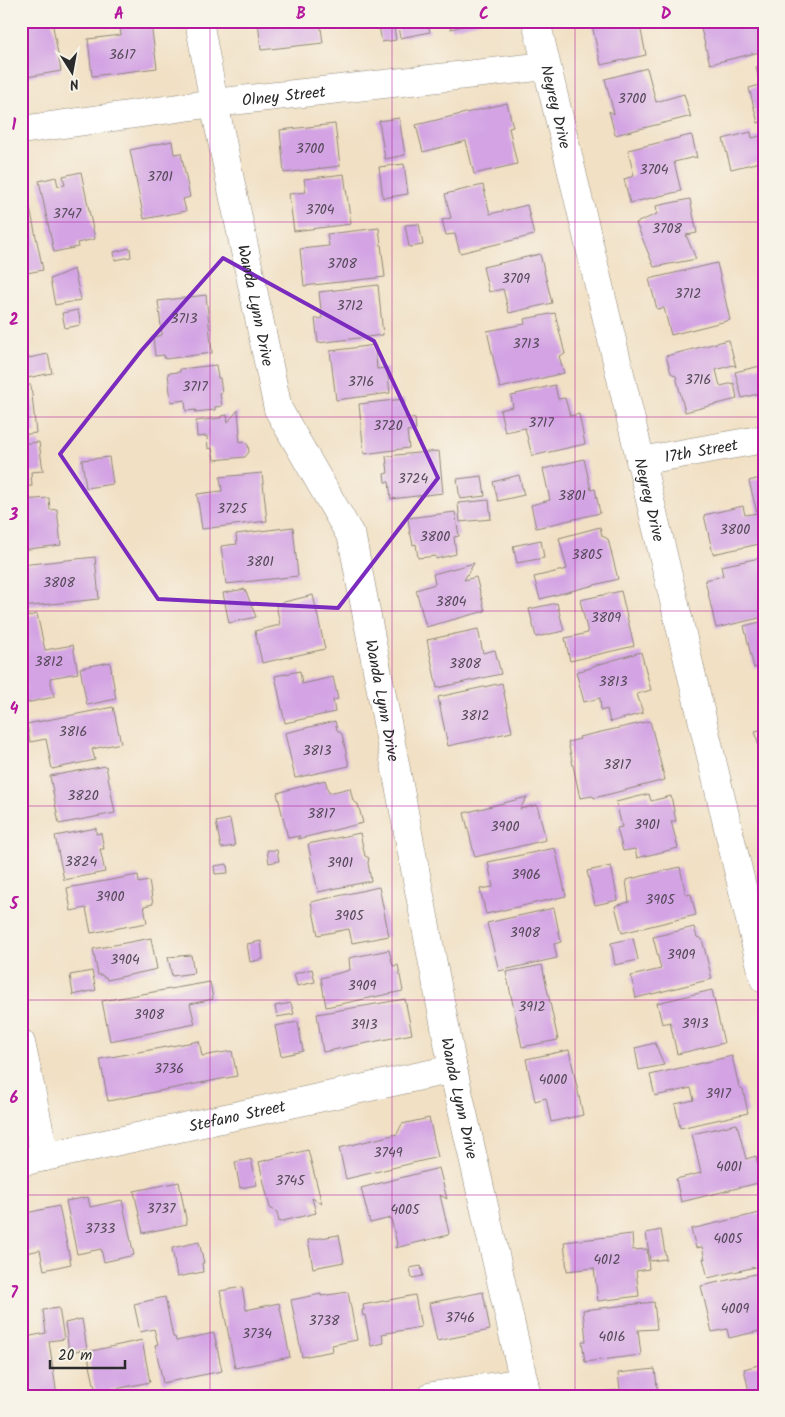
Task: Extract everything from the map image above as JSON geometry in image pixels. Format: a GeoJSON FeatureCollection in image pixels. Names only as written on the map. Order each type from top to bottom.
{"type":"FeatureCollection","features":[{"type":"Feature","properties":{"kind":"street","name":"Wanda Lynn Drive"},"geometry":{"type":"LineString","coordinates":[[199,21],[214,104],[278,409],[352,538],[453,1068],[525,1389]]}},
{"type":"Feature","properties":{"kind":"street","name":"Neyrey Drive"},"geometry":{"type":"LineString","coordinates":[[536,21],[764,979]]}},
{"type":"Feature","properties":{"kind":"street","name":"Olney Street"},"geometry":{"type":"LineString","coordinates":[[21,130],[214,104],[546,66]]}},
{"type":"Feature","properties":{"kind":"street","name":"17th Street"},"geometry":{"type":"LineString","coordinates":[[640,461],[764,439]]}},
{"type":"Feature","properties":{"kind":"street"},"geometry":{"type":"LineString","coordinates":[[21,1043],[33,1159]]}},
{"type":"Feature","properties":{"kind":"street","name":"Stefano Street"},"geometry":{"type":"LineString","coordinates":[[33,1159],[453,1068]]}},
{"type":"Feature","properties":{"kind":"street"},"geometry":{"type":"LineString","coordinates":[[432,1396],[525,1389]]}},
{"type":"Feature","properties":{"kind":"highlighted area"},"geometry":{"type":"Polygon","coordinates":[[[223,258],[374,341],[438,478],[338,608],[158,599],[60,454],[141,351],[223,258]]]}},
{"type":"Feature","properties":{"kind":"building"},"geometry":{"type":"Polygon","coordinates":[[[21,21],[52,21],[61,71],[21,78],[21,21]]]}},
{"type":"Feature","properties":{"kind":"building"},"geometry":{"type":"Polygon","coordinates":[[[258,21],[320,21],[323,43],[261,50],[258,21]]]}},
{"type":"Feature","properties":{"kind":"building"},"geometry":{"type":"Polygon","coordinates":[[[378,21],[393,21],[396,40],[382,42],[378,21]]]}},
{"type":"Feature","properties":{"kind":"building"},"geometry":{"type":"Polygon","coordinates":[[[397,21],[427,21],[430,32],[400,38],[397,21]]]}},
{"type":"Feature","properties":{"kind":"building"},"geometry":{"type":"Polygon","coordinates":[[[449,21],[480,21],[480,22],[451,29],[449,21]]]}},
{"type":"Feature","properties":{"kind":"building"},"geometry":{"type":"Polygon","coordinates":[[[591,21],[639,21],[646,55],[601,65],[591,21]]]}},
{"type":"Feature","properties":{"kind":"building"},"geometry":{"type":"Polygon","coordinates":[[[699,21],[764,21],[764,51],[710,64],[699,21]]]}},
{"type":"Feature","properties":{"kind":"building"},"geometry":{"type":"Polygon","coordinates":[[[151,24],[157,68],[92,76],[88,39],[121,35],[120,27],[151,24]]]}},
{"type":"Feature","properties":{"kind":"building"},"geometry":{"type":"Polygon","coordinates":[[[764,65],[764,121],[758,123],[749,88],[760,85],[756,67],[764,65]]]}},
{"type":"Feature","properties":{"kind":"building"},"geometry":{"type":"Polygon","coordinates":[[[647,68],[656,102],[684,94],[691,118],[688,117],[615,135],[609,111],[614,114],[605,79],[647,68]]]}},
{"type":"Feature","properties":{"kind":"building"},"geometry":{"type":"Polygon","coordinates":[[[507,103],[513,127],[509,128],[517,164],[474,174],[466,141],[423,152],[416,125],[507,103]]]}},
{"type":"Feature","properties":{"kind":"building"},"geometry":{"type":"Polygon","coordinates":[[[399,118],[405,155],[385,159],[379,121],[399,118]]]}},
{"type":"Feature","properties":{"kind":"building"},"geometry":{"type":"Polygon","coordinates":[[[335,124],[340,166],[284,173],[280,130],[335,124]]]}},
{"type":"Feature","properties":{"kind":"building"},"geometry":{"type":"Polygon","coordinates":[[[751,132],[752,138],[764,135],[764,161],[731,169],[723,139],[751,132]]]}},
{"type":"Feature","properties":{"kind":"building"},"geometry":{"type":"Polygon","coordinates":[[[691,135],[697,158],[674,162],[681,191],[630,203],[624,179],[634,176],[628,150],[691,135]]]}},
{"type":"Feature","properties":{"kind":"building"},"geometry":{"type":"Polygon","coordinates":[[[172,141],[174,154],[181,153],[190,197],[183,199],[186,211],[144,219],[130,150],[172,141]]]}},
{"type":"Feature","properties":{"kind":"building"},"geometry":{"type":"Polygon","coordinates":[[[404,164],[408,194],[383,198],[379,167],[404,164]]]}},
{"type":"Feature","properties":{"kind":"building"},"geometry":{"type":"Polygon","coordinates":[[[81,172],[95,239],[77,243],[78,247],[54,252],[39,181],[56,177],[58,186],[65,185],[63,176],[81,172]]]}},
{"type":"Feature","properties":{"kind":"building"},"geometry":{"type":"Polygon","coordinates":[[[344,174],[351,224],[294,231],[289,194],[306,192],[304,179],[344,174]]]}},
{"type":"Feature","properties":{"kind":"building"},"geometry":{"type":"Polygon","coordinates":[[[21,175],[23,175],[43,270],[21,274],[21,175]]]}},
{"type":"Feature","properties":{"kind":"building"},"geometry":{"type":"Polygon","coordinates":[[[483,185],[490,214],[527,205],[534,235],[460,253],[455,234],[446,235],[442,220],[451,218],[445,194],[483,185]]]}},
{"type":"Feature","properties":{"kind":"building"},"geometry":{"type":"Polygon","coordinates":[[[690,199],[697,233],[686,235],[696,259],[654,267],[636,223],[657,214],[656,206],[690,199]]]}},
{"type":"Feature","properties":{"kind":"building"},"geometry":{"type":"Polygon","coordinates":[[[419,224],[423,245],[409,247],[405,225],[419,224]]]}},
{"type":"Feature","properties":{"kind":"building"},"geometry":{"type":"Polygon","coordinates":[[[379,228],[385,277],[304,286],[300,249],[329,246],[327,234],[379,228]]]}},
{"type":"Feature","properties":{"kind":"building"},"geometry":{"type":"Polygon","coordinates":[[[130,248],[131,257],[115,260],[114,252],[130,248]]]}},
{"type":"Feature","properties":{"kind":"building"},"geometry":{"type":"Polygon","coordinates":[[[540,254],[552,303],[509,313],[503,289],[489,292],[483,267],[540,254]]]}},
{"type":"Feature","properties":{"kind":"building"},"geometry":{"type":"Polygon","coordinates":[[[717,263],[730,320],[671,335],[664,308],[657,309],[649,279],[717,263]]]}},
{"type":"Feature","properties":{"kind":"building"},"geometry":{"type":"Polygon","coordinates":[[[74,269],[81,300],[55,305],[50,279],[74,269]]]}},
{"type":"Feature","properties":{"kind":"building"},"geometry":{"type":"Polygon","coordinates":[[[378,285],[383,335],[318,343],[315,319],[322,318],[319,292],[378,285]]]}},
{"type":"Feature","properties":{"kind":"building"},"geometry":{"type":"Polygon","coordinates":[[[206,295],[212,353],[165,359],[164,355],[155,356],[153,337],[162,335],[158,301],[206,295]]]}},
{"type":"Feature","properties":{"kind":"building"},"geometry":{"type":"Polygon","coordinates":[[[78,310],[81,325],[65,328],[62,313],[78,310]]]}},
{"type":"Feature","properties":{"kind":"building"},"geometry":{"type":"Polygon","coordinates":[[[555,313],[565,354],[559,356],[564,373],[500,388],[487,331],[525,324],[524,319],[555,313]]]}},
{"type":"Feature","properties":{"kind":"building"},"geometry":{"type":"Polygon","coordinates":[[[729,340],[736,367],[733,365],[716,370],[720,386],[734,383],[737,399],[685,412],[676,376],[671,373],[666,356],[729,340]]]}},
{"type":"Feature","properties":{"kind":"building"},"geometry":{"type":"Polygon","coordinates":[[[375,345],[377,369],[387,368],[390,393],[336,400],[330,351],[375,345]]]}},
{"type":"Feature","properties":{"kind":"building"},"geometry":{"type":"Polygon","coordinates":[[[48,354],[52,373],[27,378],[24,359],[48,354]]]}},
{"type":"Feature","properties":{"kind":"building"},"geometry":{"type":"Polygon","coordinates":[[[216,365],[218,378],[220,378],[222,406],[215,407],[215,410],[195,412],[196,410],[186,411],[185,400],[171,402],[168,373],[180,372],[180,369],[216,365]]]}},
{"type":"Feature","properties":{"kind":"building"},"geometry":{"type":"Polygon","coordinates":[[[760,366],[764,379],[764,392],[742,398],[735,372],[760,366]]]}},
{"type":"Feature","properties":{"kind":"building"},"geometry":{"type":"Polygon","coordinates":[[[31,385],[36,433],[21,435],[21,386],[31,385]]]}},
{"type":"Feature","properties":{"kind":"building"},"geometry":{"type":"Polygon","coordinates":[[[555,385],[558,399],[565,398],[570,416],[579,414],[585,444],[532,456],[525,428],[505,432],[500,410],[513,407],[511,396],[555,385]]]}},
{"type":"Feature","properties":{"kind":"building"},"geometry":{"type":"Polygon","coordinates":[[[404,399],[406,419],[415,418],[416,430],[407,431],[409,448],[364,454],[359,404],[404,399]]]}},
{"type":"Feature","properties":{"kind":"building"},"geometry":{"type":"Polygon","coordinates":[[[238,410],[240,442],[244,441],[248,445],[249,452],[245,457],[214,460],[212,448],[208,449],[207,436],[197,437],[196,421],[221,418],[221,416],[227,415],[228,422],[238,410]]]}},
{"type":"Feature","properties":{"kind":"building"},"geometry":{"type":"Polygon","coordinates":[[[39,442],[43,471],[31,472],[32,486],[21,487],[21,444],[39,442]]]}},
{"type":"Feature","properties":{"kind":"building"},"geometry":{"type":"Polygon","coordinates":[[[439,451],[443,493],[391,499],[389,482],[385,482],[384,474],[388,473],[386,456],[439,451]]]}},
{"type":"Feature","properties":{"kind":"building"},"geometry":{"type":"Polygon","coordinates":[[[109,457],[113,484],[86,488],[82,460],[109,457]]]}},
{"type":"Feature","properties":{"kind":"building"},"geometry":{"type":"Polygon","coordinates":[[[584,459],[591,490],[595,489],[600,513],[536,528],[531,505],[550,500],[543,469],[584,459]]]}},
{"type":"Feature","properties":{"kind":"building"},"geometry":{"type":"Polygon","coordinates":[[[262,473],[267,521],[202,529],[197,494],[222,491],[220,477],[262,473]]]}},
{"type":"Feature","properties":{"kind":"building"},"geometry":{"type":"Polygon","coordinates":[[[519,475],[524,495],[498,501],[493,482],[519,475]]]}},
{"type":"Feature","properties":{"kind":"building"},"geometry":{"type":"Polygon","coordinates":[[[482,476],[485,496],[460,499],[457,479],[482,476]]]}},
{"type":"Feature","properties":{"kind":"building"},"geometry":{"type":"Polygon","coordinates":[[[764,477],[764,543],[713,554],[704,515],[743,506],[745,515],[757,513],[749,481],[764,477]]]}},
{"type":"Feature","properties":{"kind":"building"},"geometry":{"type":"Polygon","coordinates":[[[49,498],[50,510],[57,509],[61,545],[21,550],[21,500],[49,498]]]}},
{"type":"Feature","properties":{"kind":"building"},"geometry":{"type":"Polygon","coordinates":[[[489,500],[491,519],[460,522],[458,503],[489,500]]]}},
{"type":"Feature","properties":{"kind":"building"},"geometry":{"type":"Polygon","coordinates":[[[455,512],[459,536],[454,537],[456,554],[436,559],[436,556],[418,558],[416,544],[413,545],[410,534],[408,518],[455,512]]]}},
{"type":"Feature","properties":{"kind":"building"},"geometry":{"type":"Polygon","coordinates":[[[293,527],[298,576],[226,584],[221,546],[237,544],[236,534],[293,527]]]}},
{"type":"Feature","properties":{"kind":"building"},"geometry":{"type":"Polygon","coordinates":[[[600,527],[602,536],[608,539],[618,579],[540,599],[534,577],[567,569],[559,538],[600,527]]]}},
{"type":"Feature","properties":{"kind":"building"},"geometry":{"type":"Polygon","coordinates":[[[541,540],[544,558],[517,563],[513,546],[541,540]]]}},
{"type":"Feature","properties":{"kind":"building"},"geometry":{"type":"Polygon","coordinates":[[[95,557],[99,599],[21,607],[21,565],[95,557]]]}},
{"type":"Feature","properties":{"kind":"building"},"geometry":{"type":"Polygon","coordinates":[[[764,557],[764,617],[716,628],[705,580],[723,576],[721,566],[764,557]]]}},
{"type":"Feature","properties":{"kind":"building"},"geometry":{"type":"Polygon","coordinates":[[[474,563],[464,580],[476,577],[485,611],[426,627],[416,590],[435,584],[433,574],[474,563]]]}},
{"type":"Feature","properties":{"kind":"building"},"geometry":{"type":"Polygon","coordinates":[[[245,589],[256,617],[229,623],[223,593],[245,589]]]}},
{"type":"Feature","properties":{"kind":"building"},"geometry":{"type":"Polygon","coordinates":[[[621,591],[634,646],[570,661],[565,638],[588,633],[580,600],[621,591]]]}},
{"type":"Feature","properties":{"kind":"building"},"geometry":{"type":"Polygon","coordinates":[[[313,595],[325,649],[262,663],[255,631],[280,625],[276,604],[313,595]]]}},
{"type":"Feature","properties":{"kind":"building"},"geometry":{"type":"Polygon","coordinates":[[[557,603],[564,631],[536,637],[529,609],[557,603]]]}},
{"type":"Feature","properties":{"kind":"building"},"geometry":{"type":"Polygon","coordinates":[[[37,614],[45,650],[73,645],[78,673],[50,678],[54,697],[21,704],[21,618],[37,614]]]}},
{"type":"Feature","properties":{"kind":"building"},"geometry":{"type":"Polygon","coordinates":[[[764,621],[763,678],[760,666],[754,668],[744,626],[764,621]]]}},
{"type":"Feature","properties":{"kind":"building"},"geometry":{"type":"Polygon","coordinates":[[[478,629],[483,653],[495,650],[501,674],[437,688],[427,640],[478,629]]]}},
{"type":"Feature","properties":{"kind":"building"},"geometry":{"type":"Polygon","coordinates":[[[641,652],[651,690],[637,694],[643,713],[610,722],[607,709],[601,711],[600,698],[584,702],[576,672],[641,652]]]}},
{"type":"Feature","properties":{"kind":"building"},"geometry":{"type":"Polygon","coordinates":[[[110,662],[116,699],[87,705],[80,668],[110,662]]]}},
{"type":"Feature","properties":{"kind":"building"},"geometry":{"type":"Polygon","coordinates":[[[300,671],[302,684],[333,677],[338,699],[333,700],[335,712],[285,723],[275,676],[300,671]]]}},
{"type":"Feature","properties":{"kind":"building"},"geometry":{"type":"Polygon","coordinates":[[[502,683],[512,732],[448,746],[438,697],[502,683]]]}},
{"type":"Feature","properties":{"kind":"building"},"geometry":{"type":"Polygon","coordinates":[[[113,707],[121,743],[92,749],[95,760],[52,769],[46,739],[30,742],[27,724],[113,707]]]}},
{"type":"Feature","properties":{"kind":"building"},"geometry":{"type":"Polygon","coordinates":[[[335,721],[337,730],[342,734],[349,766],[295,778],[285,733],[335,721]]]}},
{"type":"Feature","properties":{"kind":"building"},"geometry":{"type":"Polygon","coordinates":[[[650,721],[665,780],[594,798],[593,796],[580,798],[568,742],[580,739],[579,737],[650,721]]]}},
{"type":"Feature","properties":{"kind":"building"},"geometry":{"type":"Polygon","coordinates":[[[764,729],[764,754],[761,755],[755,731],[764,729]]]}},
{"type":"Feature","properties":{"kind":"building"},"geometry":{"type":"Polygon","coordinates":[[[106,766],[115,813],[59,824],[50,776],[106,766]]]}},
{"type":"Feature","properties":{"kind":"building"},"geometry":{"type":"Polygon","coordinates":[[[325,780],[329,793],[350,788],[353,801],[358,804],[363,823],[298,839],[300,836],[288,838],[277,793],[325,780]]]}},
{"type":"Feature","properties":{"kind":"building"},"geometry":{"type":"Polygon","coordinates":[[[649,794],[651,801],[671,796],[676,821],[671,821],[678,848],[637,858],[635,849],[623,851],[617,828],[622,827],[616,802],[649,794]]]}},
{"type":"Feature","properties":{"kind":"building"},"geometry":{"type":"Polygon","coordinates":[[[527,797],[520,809],[537,805],[546,840],[475,857],[464,813],[527,797]]]}},
{"type":"Feature","properties":{"kind":"building"},"geometry":{"type":"Polygon","coordinates":[[[230,819],[235,846],[221,848],[216,822],[230,819]]]}},
{"type":"Feature","properties":{"kind":"building"},"geometry":{"type":"Polygon","coordinates":[[[96,828],[96,834],[101,833],[104,849],[100,849],[105,872],[64,880],[55,836],[96,828]]]}},
{"type":"Feature","properties":{"kind":"building"},"geometry":{"type":"Polygon","coordinates":[[[360,833],[365,856],[369,858],[371,881],[318,892],[308,844],[360,833]]]}},
{"type":"Feature","properties":{"kind":"building"},"geometry":{"type":"Polygon","coordinates":[[[555,848],[566,896],[486,914],[480,889],[493,887],[488,862],[555,848]]]}},
{"type":"Feature","properties":{"kind":"building"},"geometry":{"type":"Polygon","coordinates":[[[267,850],[277,850],[279,861],[269,863],[267,850]]]}},
{"type":"Feature","properties":{"kind":"building"},"geometry":{"type":"Polygon","coordinates":[[[227,864],[228,873],[215,874],[214,866],[227,864]]]}},
{"type":"Feature","properties":{"kind":"building"},"geometry":{"type":"Polygon","coordinates":[[[611,866],[618,900],[595,905],[587,871],[611,866]]]}},
{"type":"Feature","properties":{"kind":"building"},"geometry":{"type":"Polygon","coordinates":[[[680,867],[686,895],[691,894],[696,915],[622,933],[615,906],[629,902],[626,880],[680,867]]]}},
{"type":"Feature","properties":{"kind":"building"},"geometry":{"type":"Polygon","coordinates":[[[138,875],[139,883],[149,881],[153,904],[144,906],[147,923],[91,933],[86,908],[71,911],[67,888],[138,875]]]}},
{"type":"Feature","properties":{"kind":"building"},"geometry":{"type":"Polygon","coordinates":[[[379,887],[389,936],[352,943],[349,929],[318,935],[311,902],[379,887]]]}},
{"type":"Feature","properties":{"kind":"building"},"geometry":{"type":"Polygon","coordinates":[[[554,908],[561,942],[554,944],[557,958],[499,971],[487,923],[554,908]]]}},
{"type":"Feature","properties":{"kind":"building"},"geometry":{"type":"Polygon","coordinates":[[[694,927],[697,937],[702,939],[712,979],[636,998],[631,976],[661,969],[653,937],[694,927]]]}},
{"type":"Feature","properties":{"kind":"building"},"geometry":{"type":"Polygon","coordinates":[[[151,938],[157,969],[107,980],[106,977],[98,975],[93,949],[151,938]]]}},
{"type":"Feature","properties":{"kind":"building"},"geometry":{"type":"Polygon","coordinates":[[[633,938],[638,960],[615,965],[611,943],[633,938]]]}},
{"type":"Feature","properties":{"kind":"building"},"geometry":{"type":"Polygon","coordinates":[[[261,941],[263,959],[250,962],[247,944],[261,941]]]}},
{"type":"Feature","properties":{"kind":"building"},"geometry":{"type":"Polygon","coordinates":[[[389,950],[393,966],[398,965],[403,991],[326,1007],[321,978],[350,970],[349,958],[389,950]]]}},
{"type":"Feature","properties":{"kind":"building"},"geometry":{"type":"Polygon","coordinates":[[[191,955],[194,973],[172,976],[168,957],[191,955]]]}},
{"type":"Feature","properties":{"kind":"building"},"geometry":{"type":"Polygon","coordinates":[[[542,965],[558,1040],[522,1047],[506,972],[542,965]]]}},
{"type":"Feature","properties":{"kind":"building"},"geometry":{"type":"Polygon","coordinates":[[[312,969],[315,982],[297,986],[294,974],[312,969]]]}},
{"type":"Feature","properties":{"kind":"building"},"geometry":{"type":"Polygon","coordinates":[[[92,971],[96,990],[73,995],[70,975],[92,971]]]}},
{"type":"Feature","properties":{"kind":"building"},"geometry":{"type":"Polygon","coordinates":[[[210,982],[213,999],[190,1004],[195,1024],[110,1041],[102,1001],[210,982]]]}},
{"type":"Feature","properties":{"kind":"building"},"geometry":{"type":"Polygon","coordinates":[[[712,990],[724,1043],[677,1054],[670,1022],[662,1024],[657,1003],[712,990]]]}},
{"type":"Feature","properties":{"kind":"building"},"geometry":{"type":"Polygon","coordinates":[[[405,999],[412,1034],[323,1052],[317,1014],[405,999]]]}},
{"type":"Feature","properties":{"kind":"building"},"geometry":{"type":"Polygon","coordinates":[[[291,1003],[294,1014],[277,1017],[275,1006],[291,1003]]]}},
{"type":"Feature","properties":{"kind":"building"},"geometry":{"type":"Polygon","coordinates":[[[298,1022],[303,1051],[281,1056],[275,1026],[298,1022]]]}},
{"type":"Feature","properties":{"kind":"building"},"geometry":{"type":"Polygon","coordinates":[[[199,1041],[202,1056],[232,1051],[237,1076],[108,1101],[100,1059],[199,1041]]]}},
{"type":"Feature","properties":{"kind":"building"},"geometry":{"type":"Polygon","coordinates":[[[655,1043],[664,1065],[639,1070],[635,1048],[655,1043]]]}},
{"type":"Feature","properties":{"kind":"building"},"geometry":{"type":"Polygon","coordinates":[[[569,1050],[583,1115],[551,1122],[546,1098],[535,1101],[526,1059],[569,1050]]]}},
{"type":"Feature","properties":{"kind":"building"},"geometry":{"type":"Polygon","coordinates":[[[732,1056],[739,1087],[743,1089],[748,1113],[680,1128],[675,1104],[694,1100],[691,1088],[655,1096],[650,1075],[732,1056]]]}},
{"type":"Feature","properties":{"kind":"building"},"geometry":{"type":"Polygon","coordinates":[[[429,1118],[438,1157],[346,1179],[339,1148],[397,1134],[402,1124],[429,1118]]]}},
{"type":"Feature","properties":{"kind":"building"},"geometry":{"type":"Polygon","coordinates":[[[737,1124],[746,1159],[756,1156],[762,1182],[681,1202],[676,1179],[701,1173],[692,1134],[737,1124]]]}},
{"type":"Feature","properties":{"kind":"building"},"geometry":{"type":"Polygon","coordinates":[[[308,1150],[322,1204],[312,1198],[316,1213],[279,1222],[277,1212],[270,1208],[259,1162],[308,1150]]]}},
{"type":"Feature","properties":{"kind":"building"},"geometry":{"type":"Polygon","coordinates":[[[251,1159],[257,1185],[240,1188],[235,1162],[251,1159]]]}},
{"type":"Feature","properties":{"kind":"building"},"geometry":{"type":"Polygon","coordinates":[[[439,1168],[447,1199],[440,1195],[448,1235],[395,1248],[397,1244],[391,1218],[370,1223],[361,1188],[439,1168]]]}},
{"type":"Feature","properties":{"kind":"building"},"geometry":{"type":"Polygon","coordinates":[[[179,1182],[187,1224],[143,1233],[134,1191],[179,1182]]]}},
{"type":"Feature","properties":{"kind":"building"},"geometry":{"type":"Polygon","coordinates":[[[88,1197],[90,1207],[122,1200],[134,1255],[104,1262],[101,1249],[77,1254],[66,1201],[88,1197]]]}},
{"type":"Feature","properties":{"kind":"building"},"geometry":{"type":"Polygon","coordinates":[[[59,1206],[71,1264],[44,1270],[40,1250],[21,1254],[21,1214],[59,1206]]]}},
{"type":"Feature","properties":{"kind":"building"},"geometry":{"type":"Polygon","coordinates":[[[764,1212],[764,1265],[708,1278],[702,1247],[696,1248],[691,1229],[764,1212]]]}},
{"type":"Feature","properties":{"kind":"building"},"geometry":{"type":"Polygon","coordinates":[[[661,1230],[666,1259],[650,1261],[646,1233],[661,1230]]]}},
{"type":"Feature","properties":{"kind":"building"},"geometry":{"type":"Polygon","coordinates":[[[632,1234],[633,1250],[647,1249],[649,1269],[636,1271],[639,1296],[598,1301],[594,1268],[567,1271],[564,1242],[632,1234]]]}},
{"type":"Feature","properties":{"kind":"building"},"geometry":{"type":"Polygon","coordinates":[[[339,1235],[344,1262],[313,1268],[308,1240],[339,1235]]]}},
{"type":"Feature","properties":{"kind":"building"},"geometry":{"type":"Polygon","coordinates":[[[199,1242],[204,1263],[202,1263],[203,1272],[177,1277],[172,1248],[199,1242]]]}},
{"type":"Feature","properties":{"kind":"building"},"geometry":{"type":"Polygon","coordinates":[[[421,1266],[423,1276],[412,1278],[410,1268],[421,1266]]]}},
{"type":"Feature","properties":{"kind":"building"},"geometry":{"type":"Polygon","coordinates":[[[764,1272],[764,1330],[729,1338],[727,1329],[712,1332],[701,1286],[764,1272]]]}},
{"type":"Feature","properties":{"kind":"building"},"geometry":{"type":"Polygon","coordinates":[[[242,1287],[246,1310],[279,1303],[290,1357],[235,1368],[220,1291],[242,1287]]]}},
{"type":"Feature","properties":{"kind":"building"},"geometry":{"type":"Polygon","coordinates":[[[348,1292],[357,1340],[332,1345],[333,1351],[302,1357],[291,1300],[321,1294],[321,1296],[348,1292]]]}},
{"type":"Feature","properties":{"kind":"building"},"geometry":{"type":"Polygon","coordinates":[[[483,1292],[490,1330],[437,1341],[429,1303],[483,1292]]]}},
{"type":"Feature","properties":{"kind":"building"},"geometry":{"type":"Polygon","coordinates":[[[415,1295],[421,1327],[382,1334],[384,1343],[371,1346],[365,1315],[363,1316],[363,1305],[415,1295]]]}},
{"type":"Feature","properties":{"kind":"building"},"geometry":{"type":"Polygon","coordinates":[[[165,1297],[173,1337],[175,1337],[176,1341],[214,1333],[222,1371],[163,1383],[155,1345],[158,1344],[154,1329],[140,1332],[134,1304],[165,1297]]]}},
{"type":"Feature","properties":{"kind":"building"},"geometry":{"type":"Polygon","coordinates":[[[654,1302],[657,1329],[638,1330],[641,1355],[585,1362],[582,1341],[586,1341],[583,1310],[654,1302]]]}},
{"type":"Feature","properties":{"kind":"building"},"geometry":{"type":"Polygon","coordinates":[[[59,1308],[64,1339],[49,1341],[57,1396],[21,1396],[21,1338],[46,1333],[43,1310],[59,1308]]]}},
{"type":"Feature","properties":{"kind":"building"},"geometry":{"type":"Polygon","coordinates":[[[82,1319],[87,1349],[69,1352],[65,1323],[82,1319]]]}},
{"type":"Feature","properties":{"kind":"building"},"geometry":{"type":"Polygon","coordinates":[[[142,1340],[150,1382],[96,1393],[87,1352],[142,1340]]]}},
{"type":"Feature","properties":{"kind":"building"},"geometry":{"type":"Polygon","coordinates":[[[764,1354],[764,1396],[750,1396],[744,1369],[762,1364],[760,1355],[764,1354]]]}},
{"type":"Feature","properties":{"kind":"building"},"geometry":{"type":"Polygon","coordinates":[[[655,1369],[658,1396],[600,1396],[600,1392],[620,1390],[618,1373],[655,1369]]]}}]}
